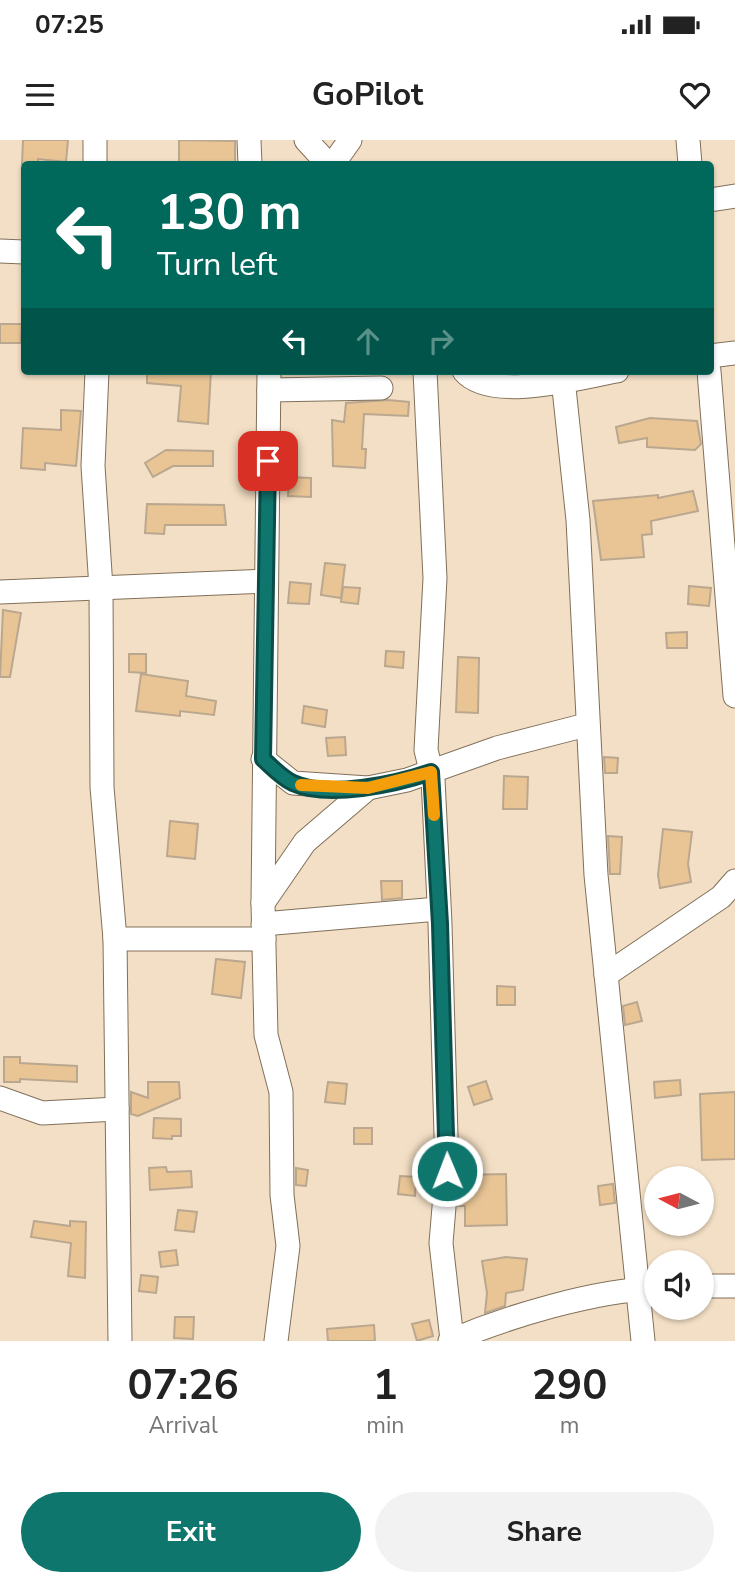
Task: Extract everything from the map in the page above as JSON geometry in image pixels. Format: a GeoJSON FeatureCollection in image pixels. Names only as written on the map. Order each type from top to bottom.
{"type":"FeatureCollection","features":[{"type":"Feature","properties":{"kind":"street"},"geometry":{"type":"LineString","coordinates":[[95,161],[96,140]]}},
{"type":"Feature","properties":{"kind":"street"},"geometry":{"type":"LineString","coordinates":[[249,140],[250,161]]}},
{"type":"Feature","properties":{"kind":"street"},"geometry":{"type":"LineString","coordinates":[[306,140],[327,161]]}},
{"type":"Feature","properties":{"kind":"street"},"geometry":{"type":"LineString","coordinates":[[332,161],[350,140]]}},
{"type":"Feature","properties":{"kind":"street"},"geometry":{"type":"LineString","coordinates":[[688,140],[690,161]]}},
{"type":"Feature","properties":{"kind":"street"},"geometry":{"type":"LineString","coordinates":[[714,199],[735,196]]}},
{"type":"Feature","properties":{"kind":"street"},"geometry":{"type":"LineString","coordinates":[[0,251],[21,252]]}},
{"type":"Feature","properties":{"kind":"street"},"geometry":{"type":"LineString","coordinates":[[714,356],[735,353]]}},
{"type":"Feature","properties":{"kind":"street"},"geometry":{"type":"LineString","coordinates":[[97,375],[93,466],[101,588],[102,774],[115,939],[120,1341]]}},
{"type":"Feature","properties":{"kind":"street"},"geometry":{"type":"LineString","coordinates":[[425,375],[435,578],[426,750],[431,772],[438,909],[447,1171],[441,1243],[451,1341],[523,1315],[644,1290]]}},
{"type":"Feature","properties":{"kind":"street"},"geometry":{"type":"LineString","coordinates":[[469,375],[479,382],[505,387],[593,375]]}},
{"type":"Feature","properties":{"kind":"street"},"geometry":{"type":"LineString","coordinates":[[709,375],[735,696]]}},
{"type":"Feature","properties":{"kind":"street"},"geometry":{"type":"LineString","coordinates":[[563,380],[578,520],[586,725],[606,975],[644,1266]]}},
{"type":"Feature","properties":{"kind":"street"},"geometry":{"type":"LineString","coordinates":[[276,1341],[288,1229],[282,1195],[281,1092],[267,1035],[263,922],[269,381],[381,388]]}},
{"type":"Feature","properties":{"kind":"street"},"geometry":{"type":"LineString","coordinates":[[0,592],[266,581]]}},
{"type":"Feature","properties":{"kind":"street"},"geometry":{"type":"LineString","coordinates":[[263,759],[293,783],[368,788],[431,772],[496,748],[586,725]]}},
{"type":"Feature","properties":{"kind":"street"},"geometry":{"type":"LineString","coordinates":[[263,922],[305,842],[325,822],[368,788]]}},
{"type":"Feature","properties":{"kind":"street"},"geometry":{"type":"LineString","coordinates":[[606,975],[721,897],[735,881]]}},
{"type":"Feature","properties":{"kind":"street"},"geometry":{"type":"LineString","coordinates":[[115,939],[263,922],[438,909]]}},
{"type":"Feature","properties":{"kind":"street"},"geometry":{"type":"LineString","coordinates":[[0,1098],[42,1113],[117,1109]]}},
{"type":"Feature","properties":{"kind":"street"},"geometry":{"type":"LineString","coordinates":[[714,1286],[735,1286]]}},
{"type":"Feature","properties":{"kind":"street"},"geometry":{"type":"LineString","coordinates":[[643,1341],[645,1320]]}},
{"type":"Feature","properties":{"kind":"building"},"geometry":{"type":"Polygon","coordinates":[[[23,140],[68,140],[66,161],[22,161],[23,140]]]}},
{"type":"Feature","properties":{"kind":"building"},"geometry":{"type":"Polygon","coordinates":[[[179,140],[235,141],[235,161],[179,161],[179,140]]]}},
{"type":"Feature","properties":{"kind":"building"},"geometry":{"type":"Polygon","coordinates":[[[0,324],[21,324],[21,343],[0,343],[0,324]]]}},
{"type":"Feature","properties":{"kind":"building"},"geometry":{"type":"Polygon","coordinates":[[[147,375],[211,375],[208,424],[178,421],[181,386],[147,383],[147,375]]]}},
{"type":"Feature","properties":{"kind":"building"},"geometry":{"type":"Polygon","coordinates":[[[388,400],[409,402],[408,416],[364,414],[362,449],[366,449],[365,468],[333,466],[332,420],[344,422],[346,403],[388,400]]]}},
{"type":"Feature","properties":{"kind":"building"},"geometry":{"type":"Polygon","coordinates":[[[61,410],[81,411],[76,466],[45,463],[45,470],[21,468],[23,428],[61,430],[61,410]]]}},
{"type":"Feature","properties":{"kind":"building"},"geometry":{"type":"Polygon","coordinates":[[[650,418],[697,421],[701,444],[695,450],[647,447],[647,438],[619,443],[616,427],[650,418]]]}},
{"type":"Feature","properties":{"kind":"building"},"geometry":{"type":"Polygon","coordinates":[[[166,450],[213,451],[213,466],[173,466],[153,477],[145,463],[166,450]]]}},
{"type":"Feature","properties":{"kind":"building"},"geometry":{"type":"Polygon","coordinates":[[[289,477],[311,478],[311,497],[288,496],[289,477]]]}},
{"type":"Feature","properties":{"kind":"building"},"geometry":{"type":"Polygon","coordinates":[[[693,491],[698,511],[651,521],[652,534],[642,535],[644,557],[601,560],[593,501],[658,495],[658,498],[693,491]]]}},
{"type":"Feature","properties":{"kind":"building"},"geometry":{"type":"Polygon","coordinates":[[[147,504],[224,505],[226,525],[165,525],[164,534],[145,533],[147,504]]]}},
{"type":"Feature","properties":{"kind":"building"},"geometry":{"type":"Polygon","coordinates":[[[325,563],[345,565],[341,598],[321,595],[325,563]]]}},
{"type":"Feature","properties":{"kind":"building"},"geometry":{"type":"Polygon","coordinates":[[[290,582],[311,584],[309,604],[288,603],[290,582]]]}},
{"type":"Feature","properties":{"kind":"building"},"geometry":{"type":"Polygon","coordinates":[[[689,586],[711,588],[709,606],[688,604],[689,586]]]}},
{"type":"Feature","properties":{"kind":"building"},"geometry":{"type":"Polygon","coordinates":[[[343,587],[360,588],[358,604],[341,602],[343,587]]]}},
{"type":"Feature","properties":{"kind":"building"},"geometry":{"type":"Polygon","coordinates":[[[3,610],[21,613],[10,677],[0,677],[3,610]]]}},
{"type":"Feature","properties":{"kind":"building"},"geometry":{"type":"Polygon","coordinates":[[[687,632],[687,648],[667,648],[666,633],[687,632]]]}},
{"type":"Feature","properties":{"kind":"building"},"geometry":{"type":"Polygon","coordinates":[[[386,651],[404,652],[403,668],[385,666],[386,651]]]}},
{"type":"Feature","properties":{"kind":"building"},"geometry":{"type":"Polygon","coordinates":[[[129,654],[146,654],[146,673],[129,672],[129,654]]]}},
{"type":"Feature","properties":{"kind":"building"},"geometry":{"type":"Polygon","coordinates":[[[458,657],[479,658],[478,713],[456,712],[458,657]]]}},
{"type":"Feature","properties":{"kind":"building"},"geometry":{"type":"Polygon","coordinates":[[[141,674],[188,681],[186,696],[216,701],[214,715],[180,711],[180,716],[136,711],[141,674]]]}},
{"type":"Feature","properties":{"kind":"building"},"geometry":{"type":"Polygon","coordinates":[[[304,706],[327,710],[325,727],[302,723],[304,706]]]}},
{"type":"Feature","properties":{"kind":"building"},"geometry":{"type":"Polygon","coordinates":[[[345,737],[346,755],[328,756],[326,738],[345,737]]]}},
{"type":"Feature","properties":{"kind":"building"},"geometry":{"type":"Polygon","coordinates":[[[604,757],[618,758],[617,773],[605,773],[604,757]]]}},
{"type":"Feature","properties":{"kind":"building"},"geometry":{"type":"Polygon","coordinates":[[[504,776],[528,777],[527,809],[503,809],[504,776]]]}},
{"type":"Feature","properties":{"kind":"building"},"geometry":{"type":"Polygon","coordinates":[[[170,821],[198,824],[195,859],[167,856],[170,821]]]}},
{"type":"Feature","properties":{"kind":"building"},"geometry":{"type":"Polygon","coordinates":[[[663,829],[692,832],[688,864],[691,882],[660,888],[658,875],[663,829]]]}},
{"type":"Feature","properties":{"kind":"building"},"geometry":{"type":"Polygon","coordinates":[[[608,836],[622,837],[620,874],[610,874],[608,836]]]}},
{"type":"Feature","properties":{"kind":"building"},"geometry":{"type":"Polygon","coordinates":[[[381,881],[402,881],[402,898],[382,900],[381,881]]]}},
{"type":"Feature","properties":{"kind":"building"},"geometry":{"type":"Polygon","coordinates":[[[216,959],[245,962],[241,998],[212,994],[216,959]]]}},
{"type":"Feature","properties":{"kind":"building"},"geometry":{"type":"Polygon","coordinates":[[[497,986],[515,987],[515,1005],[497,1005],[497,986]]]}},
{"type":"Feature","properties":{"kind":"building"},"geometry":{"type":"Polygon","coordinates":[[[637,1002],[642,1021],[625,1025],[623,1006],[637,1002]]]}},
{"type":"Feature","properties":{"kind":"building"},"geometry":{"type":"Polygon","coordinates":[[[4,1057],[20,1057],[20,1063],[77,1066],[77,1082],[20,1079],[20,1082],[4,1082],[4,1057]]]}},
{"type":"Feature","properties":{"kind":"building"},"geometry":{"type":"Polygon","coordinates":[[[680,1080],[681,1095],[655,1098],[654,1082],[680,1080]]]}},
{"type":"Feature","properties":{"kind":"building"},"geometry":{"type":"Polygon","coordinates":[[[486,1081],[492,1099],[474,1105],[468,1087],[486,1081]]]}},
{"type":"Feature","properties":{"kind":"building"},"geometry":{"type":"Polygon","coordinates":[[[148,1082],[179,1082],[180,1098],[138,1116],[131,1114],[131,1092],[148,1098],[148,1082]]]}},
{"type":"Feature","properties":{"kind":"building"},"geometry":{"type":"Polygon","coordinates":[[[328,1082],[347,1084],[345,1104],[325,1102],[328,1082]]]}},
{"type":"Feature","properties":{"kind":"building"},"geometry":{"type":"Polygon","coordinates":[[[735,1092],[735,1159],[702,1160],[700,1094],[735,1092]]]}},
{"type":"Feature","properties":{"kind":"building"},"geometry":{"type":"Polygon","coordinates":[[[154,1118],[181,1119],[181,1136],[172,1136],[172,1139],[153,1138],[154,1118]]]}},
{"type":"Feature","properties":{"kind":"building"},"geometry":{"type":"Polygon","coordinates":[[[354,1128],[372,1128],[372,1144],[354,1144],[354,1128]]]}},
{"type":"Feature","properties":{"kind":"building"},"geometry":{"type":"Polygon","coordinates":[[[166,1167],[167,1172],[191,1171],[192,1187],[150,1190],[149,1168],[166,1167]]]}},
{"type":"Feature","properties":{"kind":"building"},"geometry":{"type":"Polygon","coordinates":[[[296,1168],[308,1170],[306,1186],[296,1185],[296,1168]]]}},
{"type":"Feature","properties":{"kind":"building"},"geometry":{"type":"Polygon","coordinates":[[[506,1174],[507,1225],[465,1226],[465,1206],[458,1206],[461,1175],[506,1174]]]}},
{"type":"Feature","properties":{"kind":"building"},"geometry":{"type":"Polygon","coordinates":[[[400,1176],[416,1177],[415,1196],[398,1194],[400,1176]]]}},
{"type":"Feature","properties":{"kind":"building"},"geometry":{"type":"Polygon","coordinates":[[[613,1184],[615,1203],[600,1205],[598,1186],[613,1184]]]}},
{"type":"Feature","properties":{"kind":"building"},"geometry":{"type":"Polygon","coordinates":[[[178,1210],[197,1212],[194,1232],[175,1230],[178,1210]]]}},
{"type":"Feature","properties":{"kind":"building"},"geometry":{"type":"Polygon","coordinates":[[[34,1221],[70,1226],[70,1221],[86,1222],[85,1278],[68,1276],[71,1243],[31,1237],[34,1221]]]}},
{"type":"Feature","properties":{"kind":"building"},"geometry":{"type":"Polygon","coordinates":[[[176,1250],[178,1265],[161,1267],[159,1252],[176,1250]]]}},
{"type":"Feature","properties":{"kind":"building"},"geometry":{"type":"Polygon","coordinates":[[[506,1257],[527,1259],[523,1290],[506,1293],[505,1306],[485,1313],[487,1293],[482,1261],[506,1257]]]}},
{"type":"Feature","properties":{"kind":"building"},"geometry":{"type":"Polygon","coordinates":[[[141,1275],[158,1277],[156,1293],[139,1291],[141,1275]]]}},
{"type":"Feature","properties":{"kind":"building"},"geometry":{"type":"Polygon","coordinates":[[[175,1317],[194,1317],[193,1339],[174,1338],[175,1317]]]}},
{"type":"Feature","properties":{"kind":"building"},"geometry":{"type":"Polygon","coordinates":[[[429,1320],[433,1336],[417,1341],[412,1324],[429,1320]]]}},
{"type":"Feature","properties":{"kind":"building"},"geometry":{"type":"Polygon","coordinates":[[[374,1325],[375,1341],[328,1341],[327,1329],[374,1325]]]}},
{"type":"Feature","properties":{"kind":"slow traffic"},"geometry":{"type":"LineString","coordinates":[[301,785],[368,788],[431,772],[434,815]]}},
{"type":"Feature","properties":{"kind":"route"},"geometry":{"type":"LineString","coordinates":[[268,461],[263,759],[293,783],[320,787],[368,788],[431,772],[433,779],[447,1171]]}}]}
